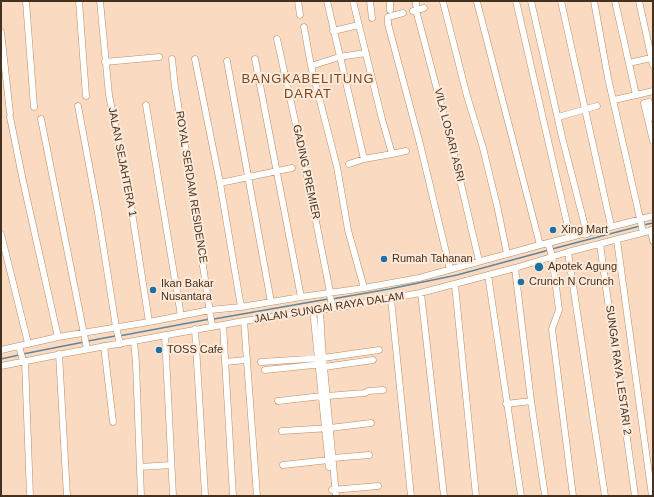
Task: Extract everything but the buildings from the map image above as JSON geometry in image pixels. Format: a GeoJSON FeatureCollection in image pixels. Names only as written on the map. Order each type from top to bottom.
{"type":"FeatureCollection","features":[{"type":"Feature","properties":{"kind":"street"},"geometry":{"type":"LineString","coordinates":[[26,1],[34,107]]}},
{"type":"Feature","properties":{"kind":"street"},"geometry":{"type":"LineString","coordinates":[[79,1],[86,96]]}},
{"type":"Feature","properties":{"kind":"street","name":"JALAN SEJAHTERA 1"},"geometry":{"type":"LineString","coordinates":[[100,1],[109,94],[131,206],[150,322]]}},
{"type":"Feature","properties":{"kind":"street"},"geometry":{"type":"LineString","coordinates":[[298,1],[300,14]]}},
{"type":"Feature","properties":{"kind":"street"},"geometry":{"type":"LineString","coordinates":[[327,1],[364,159]]}},
{"type":"Feature","properties":{"kind":"street"},"geometry":{"type":"LineString","coordinates":[[353,1],[392,154]]}},
{"type":"Feature","properties":{"kind":"street"},"geometry":{"type":"LineString","coordinates":[[370,1],[372,18]]}},
{"type":"Feature","properties":{"kind":"street"},"geometry":{"type":"LineString","coordinates":[[390,1],[390,10]]}},
{"type":"Feature","properties":{"kind":"street"},"geometry":{"type":"LineString","coordinates":[[516,1],[567,223],[572,236]]}},
{"type":"Feature","properties":{"kind":"street"},"geometry":{"type":"LineString","coordinates":[[531,1],[586,234]]}},
{"type":"Feature","properties":{"kind":"street"},"geometry":{"type":"LineString","coordinates":[[561,1],[610,226]]}},
{"type":"Feature","properties":{"kind":"street"},"geometry":{"type":"LineString","coordinates":[[594,1],[643,232]]}},
{"type":"Feature","properties":{"kind":"street"},"geometry":{"type":"LineString","coordinates":[[615,1],[636,95]]}},
{"type":"Feature","properties":{"kind":"street"},"geometry":{"type":"LineString","coordinates":[[639,1],[653,65]]}},
{"type":"Feature","properties":{"kind":"street"},"geometry":{"type":"LineString","coordinates":[[443,2],[467,96],[485,156],[507,254]]}},
{"type":"Feature","properties":{"kind":"street"},"geometry":{"type":"LineString","coordinates":[[477,2],[540,245]]}},
{"type":"Feature","properties":{"kind":"street"},"geometry":{"type":"LineString","coordinates":[[415,7],[424,8]]}},
{"type":"Feature","properties":{"kind":"street","name":"VILA LOSARI ASRI"},"geometry":{"type":"LineString","coordinates":[[415,7],[453,150],[479,262]]}},
{"type":"Feature","properties":{"kind":"street"},"geometry":{"type":"LineString","coordinates":[[404,14],[388,17],[388,24],[420,144],[450,269]]}},
{"type":"Feature","properties":{"kind":"street"},"geometry":{"type":"LineString","coordinates":[[334,31],[359,25]]}},
{"type":"Feature","properties":{"kind":"street"},"geometry":{"type":"LineString","coordinates":[[304,27],[311,66],[337,168],[348,230],[364,288]]}},
{"type":"Feature","properties":{"kind":"street"},"geometry":{"type":"LineString","coordinates":[[1,32],[10,115],[23,181],[58,337]]}},
{"type":"Feature","properties":{"kind":"street","name":"GADING PREMIER"},"geometry":{"type":"LineString","coordinates":[[277,39],[305,166],[332,306]]}},
{"type":"Feature","properties":{"kind":"street"},"geometry":{"type":"LineString","coordinates":[[311,66],[339,57],[366,52]]}},
{"type":"Feature","properties":{"kind":"street"},"geometry":{"type":"LineString","coordinates":[[105,62],[159,56]]}},
{"type":"Feature","properties":{"kind":"street"},"geometry":{"type":"LineString","coordinates":[[629,63],[652,58]]}},
{"type":"Feature","properties":{"kind":"street","name":"ROYAL SERDAM RESIDENCE"},"geometry":{"type":"LineString","coordinates":[[172,59],[212,325]]}},
{"type":"Feature","properties":{"kind":"street"},"geometry":{"type":"LineString","coordinates":[[195,59],[220,183],[241,307]]}},
{"type":"Feature","properties":{"kind":"street"},"geometry":{"type":"LineString","coordinates":[[255,59],[301,297]]}},
{"type":"Feature","properties":{"kind":"street"},"geometry":{"type":"LineString","coordinates":[[227,61],[247,178],[271,302]]}},
{"type":"Feature","properties":{"kind":"street"},"geometry":{"type":"LineString","coordinates":[[614,100],[653,91]]}},
{"type":"Feature","properties":{"kind":"street"},"geometry":{"type":"LineString","coordinates":[[653,118],[649,102],[644,103],[653,141]]}},
{"type":"Feature","properties":{"kind":"street"},"geometry":{"type":"LineString","coordinates":[[146,105],[181,316]]}},
{"type":"Feature","properties":{"kind":"street"},"geometry":{"type":"LineString","coordinates":[[78,106],[120,342]]}},
{"type":"Feature","properties":{"kind":"street"},"geometry":{"type":"LineString","coordinates":[[558,117],[597,106]]}},
{"type":"Feature","properties":{"kind":"street"},"geometry":{"type":"LineString","coordinates":[[41,119],[86,342]]}},
{"type":"Feature","properties":{"kind":"street"},"geometry":{"type":"LineString","coordinates":[[349,164],[364,159],[406,151]]}},
{"type":"Feature","properties":{"kind":"street"},"geometry":{"type":"LineString","coordinates":[[220,183],[292,168]]}},
{"type":"Feature","properties":{"kind":"street"},"geometry":{"type":"LineString","coordinates":[[1,350],[20,348],[28,343],[58,337],[86,342],[117,330],[181,316],[364,288],[419,278],[540,245],[548,245],[572,236],[586,234],[610,226],[653,216]]}},
{"type":"Feature","properties":{"kind":"street"},"geometry":{"type":"LineString","coordinates":[[652,230],[653,241]]}},
{"type":"Feature","properties":{"kind":"street","name":"JALAN SUNGAI RAYA DALAM"},"geometry":{"type":"LineString","coordinates":[[1,366],[24,360],[59,354],[86,342],[104,346],[120,342],[134,342],[212,325],[223,325],[332,306],[391,299],[421,293],[515,268],[565,252],[652,230]]}},
{"type":"Feature","properties":{"kind":"street"},"geometry":{"type":"LineString","coordinates":[[1,234],[28,343]]}},
{"type":"Feature","properties":{"kind":"street"},"geometry":{"type":"LineString","coordinates":[[617,240],[652,496]]}},
{"type":"Feature","properties":{"kind":"street"},"geometry":{"type":"LineString","coordinates":[[560,241],[565,252],[606,496]]}},
{"type":"Feature","properties":{"kind":"street","name":"SUNGAI RAYA LESTARI 2"},"geometry":{"type":"LineString","coordinates":[[600,244],[635,496]]}},
{"type":"Feature","properties":{"kind":"street"},"geometry":{"type":"LineString","coordinates":[[548,245],[559,310],[552,329],[573,496]]}},
{"type":"Feature","properties":{"kind":"street"},"geometry":{"type":"LineString","coordinates":[[515,268],[531,401],[545,496]]}},
{"type":"Feature","properties":{"kind":"street"},"geometry":{"type":"LineString","coordinates":[[488,275],[506,404],[521,496]]}},
{"type":"Feature","properties":{"kind":"street"},"geometry":{"type":"LineString","coordinates":[[455,285],[476,496]]}},
{"type":"Feature","properties":{"kind":"street"},"geometry":{"type":"LineString","coordinates":[[421,293],[444,496]]}},
{"type":"Feature","properties":{"kind":"street"},"geometry":{"type":"LineString","coordinates":[[391,299],[411,496]]}},
{"type":"Feature","properties":{"kind":"street"},"geometry":{"type":"LineString","coordinates":[[316,310],[334,493],[378,486]]}},
{"type":"Feature","properties":{"kind":"street"},"geometry":{"type":"LineString","coordinates":[[244,321],[257,496]]}},
{"type":"Feature","properties":{"kind":"street"},"geometry":{"type":"LineString","coordinates":[[223,325],[233,496]]}},
{"type":"Feature","properties":{"kind":"street"},"geometry":{"type":"LineString","coordinates":[[195,329],[205,494]]}},
{"type":"Feature","properties":{"kind":"street"},"geometry":{"type":"LineString","coordinates":[[165,335],[170,465],[173,496]]}},
{"type":"Feature","properties":{"kind":"street"},"geometry":{"type":"LineString","coordinates":[[134,342],[141,496]]}},
{"type":"Feature","properties":{"kind":"street"},"geometry":{"type":"LineString","coordinates":[[104,346],[113,422]]}},
{"type":"Feature","properties":{"kind":"street"},"geometry":{"type":"LineString","coordinates":[[20,348],[24,360],[30,496]]}},
{"type":"Feature","properties":{"kind":"street"},"geometry":{"type":"LineString","coordinates":[[265,370],[322,362],[379,350]]}},
{"type":"Feature","properties":{"kind":"street"},"geometry":{"type":"LineString","coordinates":[[59,354],[67,496]]}},
{"type":"Feature","properties":{"kind":"street"},"geometry":{"type":"LineString","coordinates":[[225,362],[246,360]]}},
{"type":"Feature","properties":{"kind":"street"},"geometry":{"type":"LineString","coordinates":[[261,362],[373,360]]}},
{"type":"Feature","properties":{"kind":"street"},"geometry":{"type":"LineString","coordinates":[[278,401],[383,390]]}},
{"type":"Feature","properties":{"kind":"street"},"geometry":{"type":"LineString","coordinates":[[506,404],[531,401]]}},
{"type":"Feature","properties":{"kind":"street"},"geometry":{"type":"LineString","coordinates":[[282,431],[328,428],[371,422]]}},
{"type":"Feature","properties":{"kind":"street"},"geometry":{"type":"LineString","coordinates":[[283,465],[369,455]]}},
{"type":"Feature","properties":{"kind":"street"},"geometry":{"type":"LineString","coordinates":[[140,467],[170,465]]}},
{"type":"Feature","properties":{"kind":"waterway"},"geometry":{"type":"LineString","coordinates":[[643,225],[653,223]]}},
{"type":"Feature","properties":{"kind":"waterway"},"geometry":{"type":"LineString","coordinates":[[552,249],[640,226]]}},
{"type":"Feature","properties":{"kind":"waterway"},"geometry":{"type":"LineString","coordinates":[[332,299],[457,275],[549,250]]}},
{"type":"Feature","properties":{"kind":"waterway"},"geometry":{"type":"LineString","coordinates":[[214,319],[328,299]]}},
{"type":"Feature","properties":{"kind":"waterway"},"geometry":{"type":"LineString","coordinates":[[119,336],[210,319]]}},
{"type":"Feature","properties":{"kind":"waterway"},"geometry":{"type":"LineString","coordinates":[[88,341],[115,336]]}},
{"type":"Feature","properties":{"kind":"waterway"},"geometry":{"type":"LineString","coordinates":[[23,354],[84,342]]}},
{"type":"Feature","properties":{"kind":"waterway"},"geometry":{"type":"LineString","coordinates":[[1,359],[19,355]]}},
{"type":"Feature","properties":{"kind":"place","name":"Xing Mart"},"geometry":{"type":"Point","coordinates":[553,230]}},
{"type":"Feature","properties":{"kind":"place","name":"Rumah Tahanan"},"geometry":{"type":"Point","coordinates":[384,259]}},
{"type":"Feature","properties":{"kind":"place","name":"Apotek Agung"},"geometry":{"type":"Point","coordinates":[539,267]}},
{"type":"Feature","properties":{"kind":"place","name":"Crunch N Crunch"},"geometry":{"type":"Point","coordinates":[521,282]}},
{"type":"Feature","properties":{"kind":"place","name":"Ikan Bakar Nusantara"},"geometry":{"type":"Point","coordinates":[153,290]}},
{"type":"Feature","properties":{"kind":"place","name":"TOSS Cafe"},"geometry":{"type":"Point","coordinates":[159,350]}},
{"type":"Feature","properties":{"kind":"district","name":"BANGKABELITUNG DARAT"},"geometry":{"type":"Point","coordinates":[308,86]}}]}
